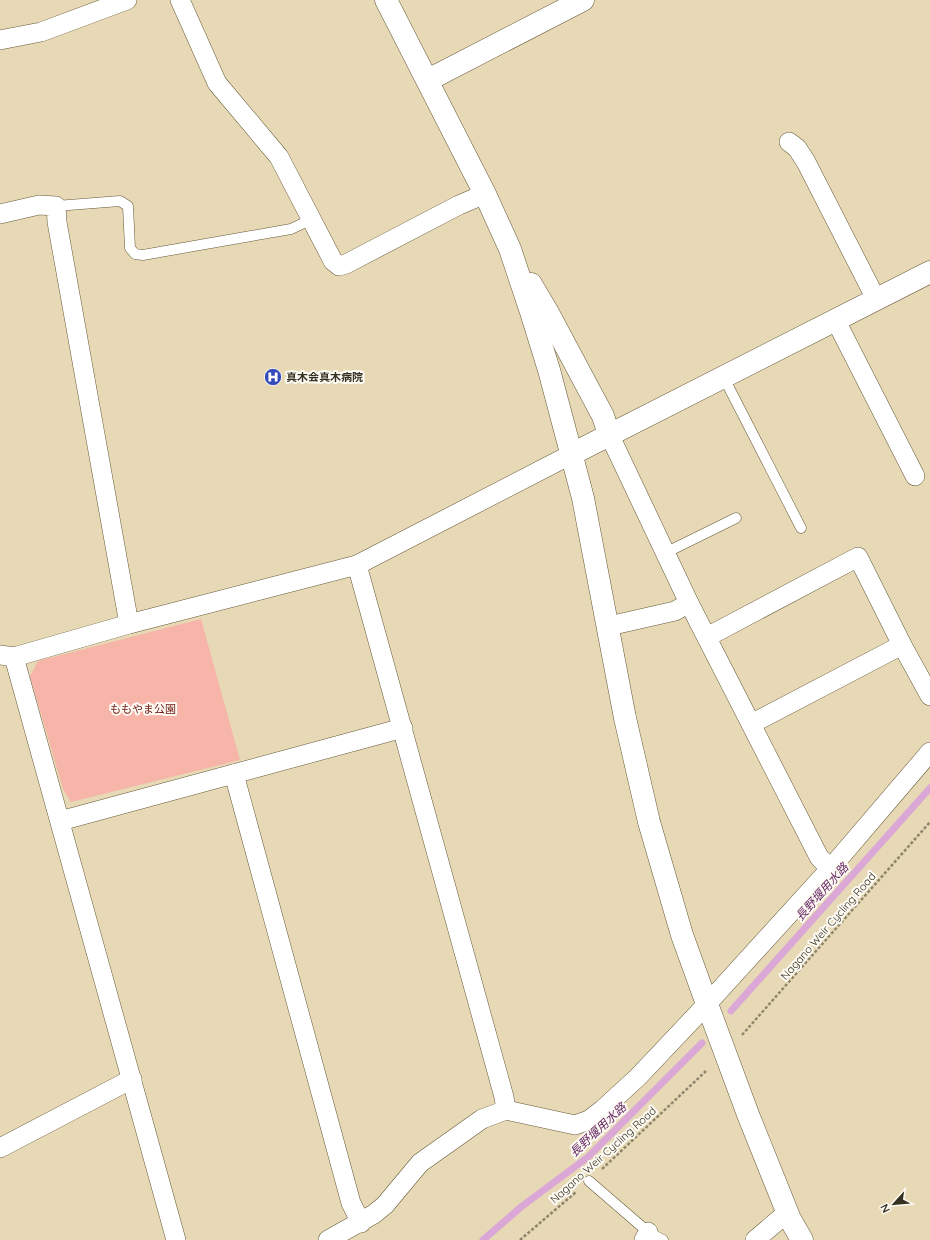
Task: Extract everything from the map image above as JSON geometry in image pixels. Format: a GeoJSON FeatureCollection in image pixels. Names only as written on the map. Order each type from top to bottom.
{"type":"FeatureCollection","features":[{"type":"Feature","properties":{"kind":"street"},"geometry":{"type":"LineString","coordinates":[[0,40],[41,32],[127,0]]}},
{"type":"Feature","properties":{"kind":"street"},"geometry":{"type":"LineString","coordinates":[[180,0],[217,83],[280,157],[310,220],[333,261],[339,266],[346,264],[459,205],[485,194]]}},
{"type":"Feature","properties":{"kind":"street"},"geometry":{"type":"LineString","coordinates":[[386,0],[485,194],[510,249],[547,311],[603,416],[609,434],[706,637],[819,856],[830,869]]}},
{"type":"Feature","properties":{"kind":"street"},"geometry":{"type":"LineString","coordinates":[[428,80],[583,0]]}},
{"type":"Feature","properties":{"kind":"street"},"geometry":{"type":"LineString","coordinates":[[788,142],[797,148],[806,162],[876,299]]}},
{"type":"Feature","properties":{"kind":"street"},"geometry":{"type":"LineString","coordinates":[[0,214],[39,204],[56,206],[58,230],[129,624]]}},
{"type":"Feature","properties":{"kind":"street"},"geometry":{"type":"LineString","coordinates":[[510,249],[549,370],[572,454],[583,498],[626,725],[649,822],[682,935],[749,1117],[790,1219],[802,1240]]}},
{"type":"Feature","properties":{"kind":"street"},"geometry":{"type":"LineString","coordinates":[[176,1240],[60,821],[7,656],[357,565],[609,434],[930,272]]}},
{"type":"Feature","properties":{"kind":"street"},"geometry":{"type":"LineString","coordinates":[[835,319],[915,476]]}},
{"type":"Feature","properties":{"kind":"street"},"geometry":{"type":"LineString","coordinates":[[706,637],[858,557],[902,645],[930,696]]}},
{"type":"Feature","properties":{"kind":"street"},"geometry":{"type":"LineString","coordinates":[[357,565],[504,1097],[506,1110]]}},
{"type":"Feature","properties":{"kind":"street"},"geometry":{"type":"LineString","coordinates":[[608,626],[675,611],[689,603]]}},
{"type":"Feature","properties":{"kind":"street"},"geometry":{"type":"LineString","coordinates":[[751,724],[902,645]]}},
{"type":"Feature","properties":{"kind":"street"},"geometry":{"type":"LineString","coordinates":[[60,821],[403,728]]}},
{"type":"Feature","properties":{"kind":"street"},"geometry":{"type":"LineString","coordinates":[[328,1240],[361,1223],[385,1205],[420,1163],[482,1119],[506,1110],[564,1124],[575,1125],[589,1120],[638,1077],[707,1004],[830,869],[930,752]]}},
{"type":"Feature","properties":{"kind":"street"},"geometry":{"type":"LineString","coordinates":[[234,774],[351,1203],[361,1223]]}},
{"type":"Feature","properties":{"kind":"street"},"geometry":{"type":"LineString","coordinates":[[0,1148],[132,1079]]}},
{"type":"Feature","properties":{"kind":"street"},"geometry":{"type":"LineString","coordinates":[[755,1240],[788,1212]]}},
{"type":"Feature","properties":{"kind":"lane"},"geometry":{"type":"LineString","coordinates":[[56,206],[120,201],[128,206],[130,248],[135,254],[143,255],[291,229],[310,220]]}},
{"type":"Feature","properties":{"kind":"lane"},"geometry":{"type":"LineString","coordinates":[[723,376],[801,528]]}},
{"type":"Feature","properties":{"kind":"lane"},"geometry":{"type":"LineString","coordinates":[[665,553],[736,518]]}},
{"type":"Feature","properties":{"kind":"lane"},"geometry":{"type":"LineString","coordinates":[[589,1181],[652,1237]]}},
{"type":"Feature","properties":{"kind":"path","name":"Nagano Weir Cycling Road"},"geometry":{"type":"LineString","coordinates":[[738,1040],[930,822]]}},
{"type":"Feature","properties":{"kind":"path","name":"Nagano Weir Cycling Road"},"geometry":{"type":"LineString","coordinates":[[520,1240],[589,1181],[708,1070]]}},
{"type":"Feature","properties":{"kind":"green space","name":"ももやま公園"},"geometry":{"type":"Polygon","coordinates":[[[201,619],[240,760],[71,802],[63,789],[30,676],[38,661],[201,619]]]}},
{"type":"Feature","properties":{"kind":"waterway","name":"長野堰用水路"},"geometry":{"type":"LineString","coordinates":[[731,1011],[930,788]]}},
{"type":"Feature","properties":{"kind":"waterway","name":"長野堰用水路"},"geometry":{"type":"LineString","coordinates":[[483,1240],[521,1207],[588,1157],[702,1043]]}},
{"type":"Feature","properties":{"kind":"place","name":"真木会真木病院"},"geometry":{"type":"Point","coordinates":[273,377]}}]}
